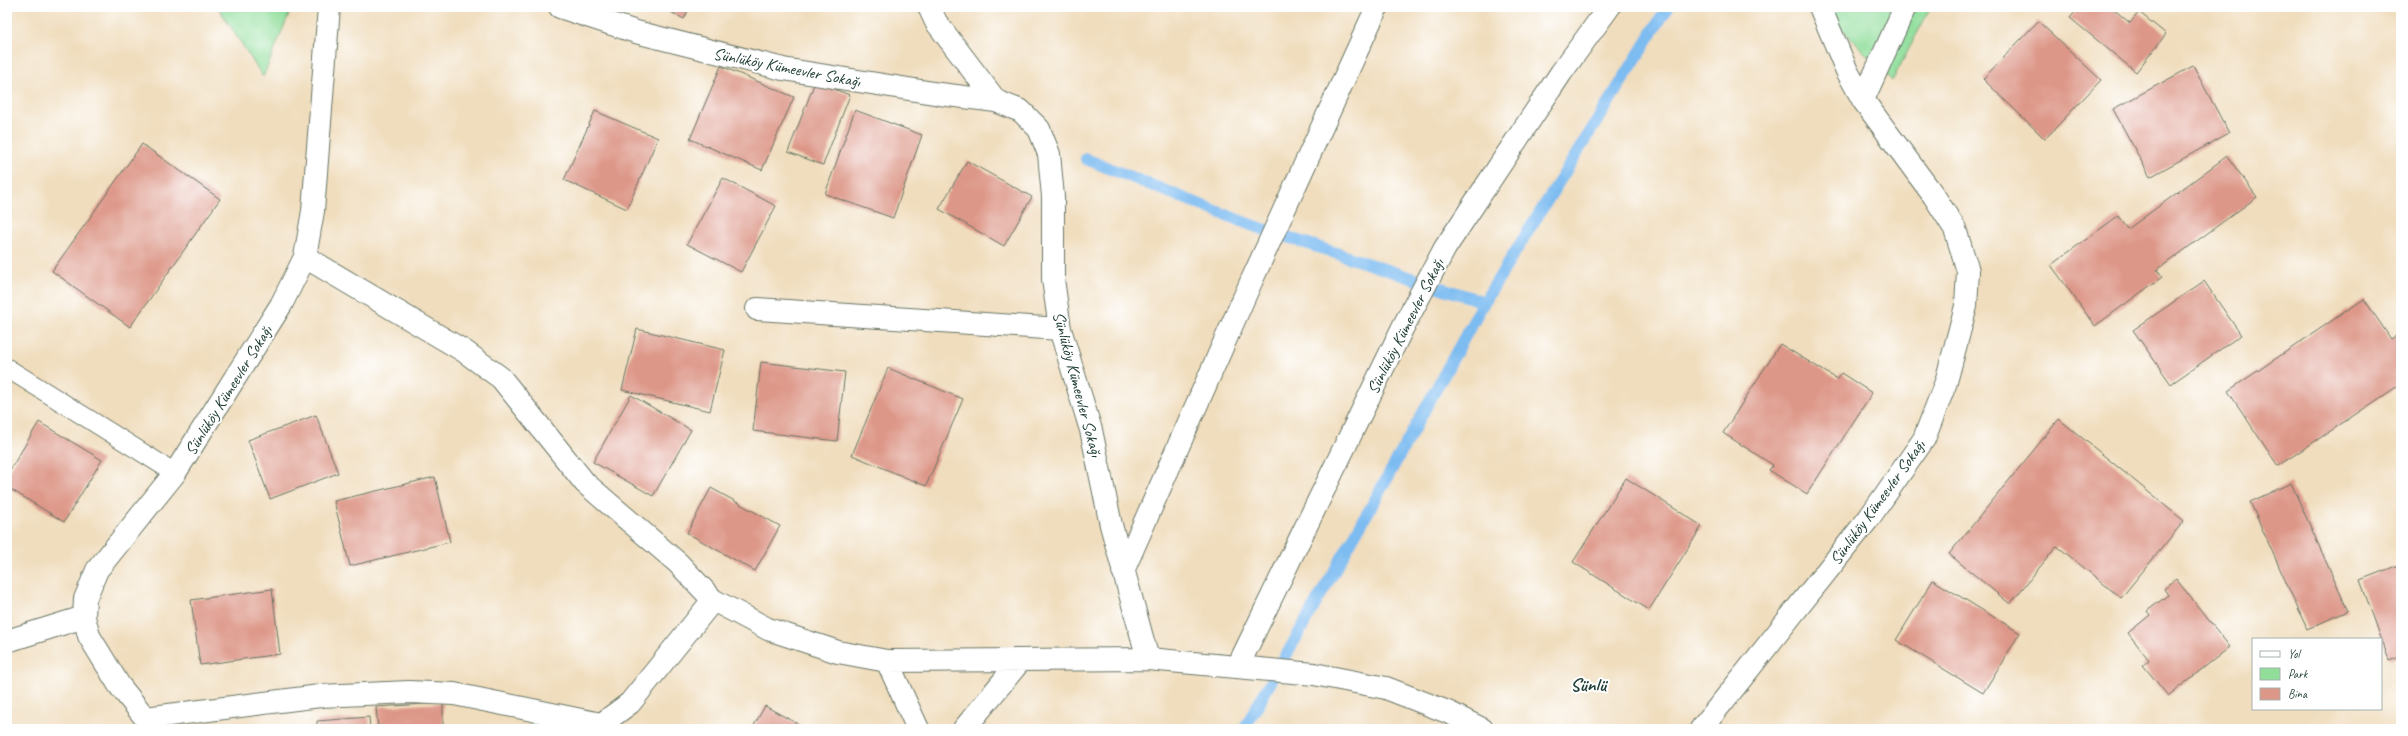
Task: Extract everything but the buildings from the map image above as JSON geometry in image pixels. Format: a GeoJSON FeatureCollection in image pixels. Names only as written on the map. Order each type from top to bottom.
{"type":"FeatureCollection","features":[{"type":"Feature","properties":{"kind":"street","name":"Sünlüköy Kümeevler Sokağı"},"geometry":{"type":"LineString","coordinates":[[150,724],[119,685],[97,652],[89,636],[84,617],[85,599],[97,570],[175,474],[281,305],[305,257],[313,211],[329,7]]}},
{"type":"Feature","properties":{"kind":"street","name":"Sünlüköy Kümeevler Sokağı"},"geometry":{"type":"LineString","coordinates":[[560,7],[582,10],[636,32],[783,69],[940,94],[996,101],[1020,111],[1039,128],[1049,154],[1052,197],[1053,279],[1060,330],[1091,430],[1111,525],[1148,659]]}},
{"type":"Feature","properties":{"kind":"street"},"geometry":{"type":"LineString","coordinates":[[929,7],[936,22],[996,101]]}},
{"type":"Feature","properties":{"kind":"street"},"geometry":{"type":"LineString","coordinates":[[1123,571],[1251,282],[1377,7]]}},
{"type":"Feature","properties":{"kind":"street","name":"Sünlüköy Kümeevler Sokağı"},"geometry":{"type":"LineString","coordinates":[[1238,666],[1403,327],[1445,248],[1560,73],[1609,7]]}},
{"type":"Feature","properties":{"kind":"street","name":"Sünlüköy Kümeevler Sokağı"},"geometry":{"type":"LineString","coordinates":[[1701,729],[1860,530],[1924,439],[1946,382],[1966,306],[1968,271],[1956,229],[1934,196],[1863,100],[1844,65],[1820,7]]}},
{"type":"Feature","properties":{"kind":"street"},"geometry":{"type":"LineString","coordinates":[[1863,100],[1905,7]]}},
{"type":"Feature","properties":{"kind":"street"},"geometry":{"type":"LineString","coordinates":[[305,257],[464,351],[501,378],[584,483],[678,563],[713,600],[768,628],[838,652],[887,661],[1148,659],[1314,674],[1386,688],[1450,713],[1482,729]]}},
{"type":"Feature","properties":{"kind":"street"},"geometry":{"type":"LineString","coordinates":[[757,309],[1060,330]]}},
{"type":"Feature","properties":{"kind":"street"},"geometry":{"type":"LineString","coordinates":[[150,724],[320,696],[409,692],[454,694],[598,726],[630,703],[713,600]]}},
{"type":"Feature","properties":{"kind":"street"},"geometry":{"type":"LineString","coordinates":[[7,640],[84,617]]}},
{"type":"Feature","properties":{"kind":"street"},"geometry":{"type":"LineString","coordinates":[[887,661],[918,729]]}},
{"type":"Feature","properties":{"kind":"street"},"geometry":{"type":"LineString","coordinates":[[964,729],[1020,661]]}},
{"type":"Feature","properties":{"kind":"lane"},"geometry":{"type":"LineString","coordinates":[[7,368],[175,474]]}},
{"type":"Feature","properties":{"kind":"green space"},"geometry":{"type":"Polygon","coordinates":[[[218,7],[292,7],[263,77],[218,7]]]}},
{"type":"Feature","properties":{"kind":"green space"},"geometry":{"type":"Polygon","coordinates":[[[1821,7],[1931,7],[1892,81],[1821,7]]]}},
{"type":"Feature","properties":{"kind":"waterway"},"geometry":{"type":"LineString","coordinates":[[1244,729],[1371,507],[1484,302],[1668,7]]}},
{"type":"Feature","properties":{"kind":"waterway"},"geometry":{"type":"LineString","coordinates":[[1086,159],[1251,225],[1484,302]]}},
{"type":"Feature","properties":{"kind":"district","name":"Sünlü"},"geometry":{"type":"Point","coordinates":[1588,684]}}]}
